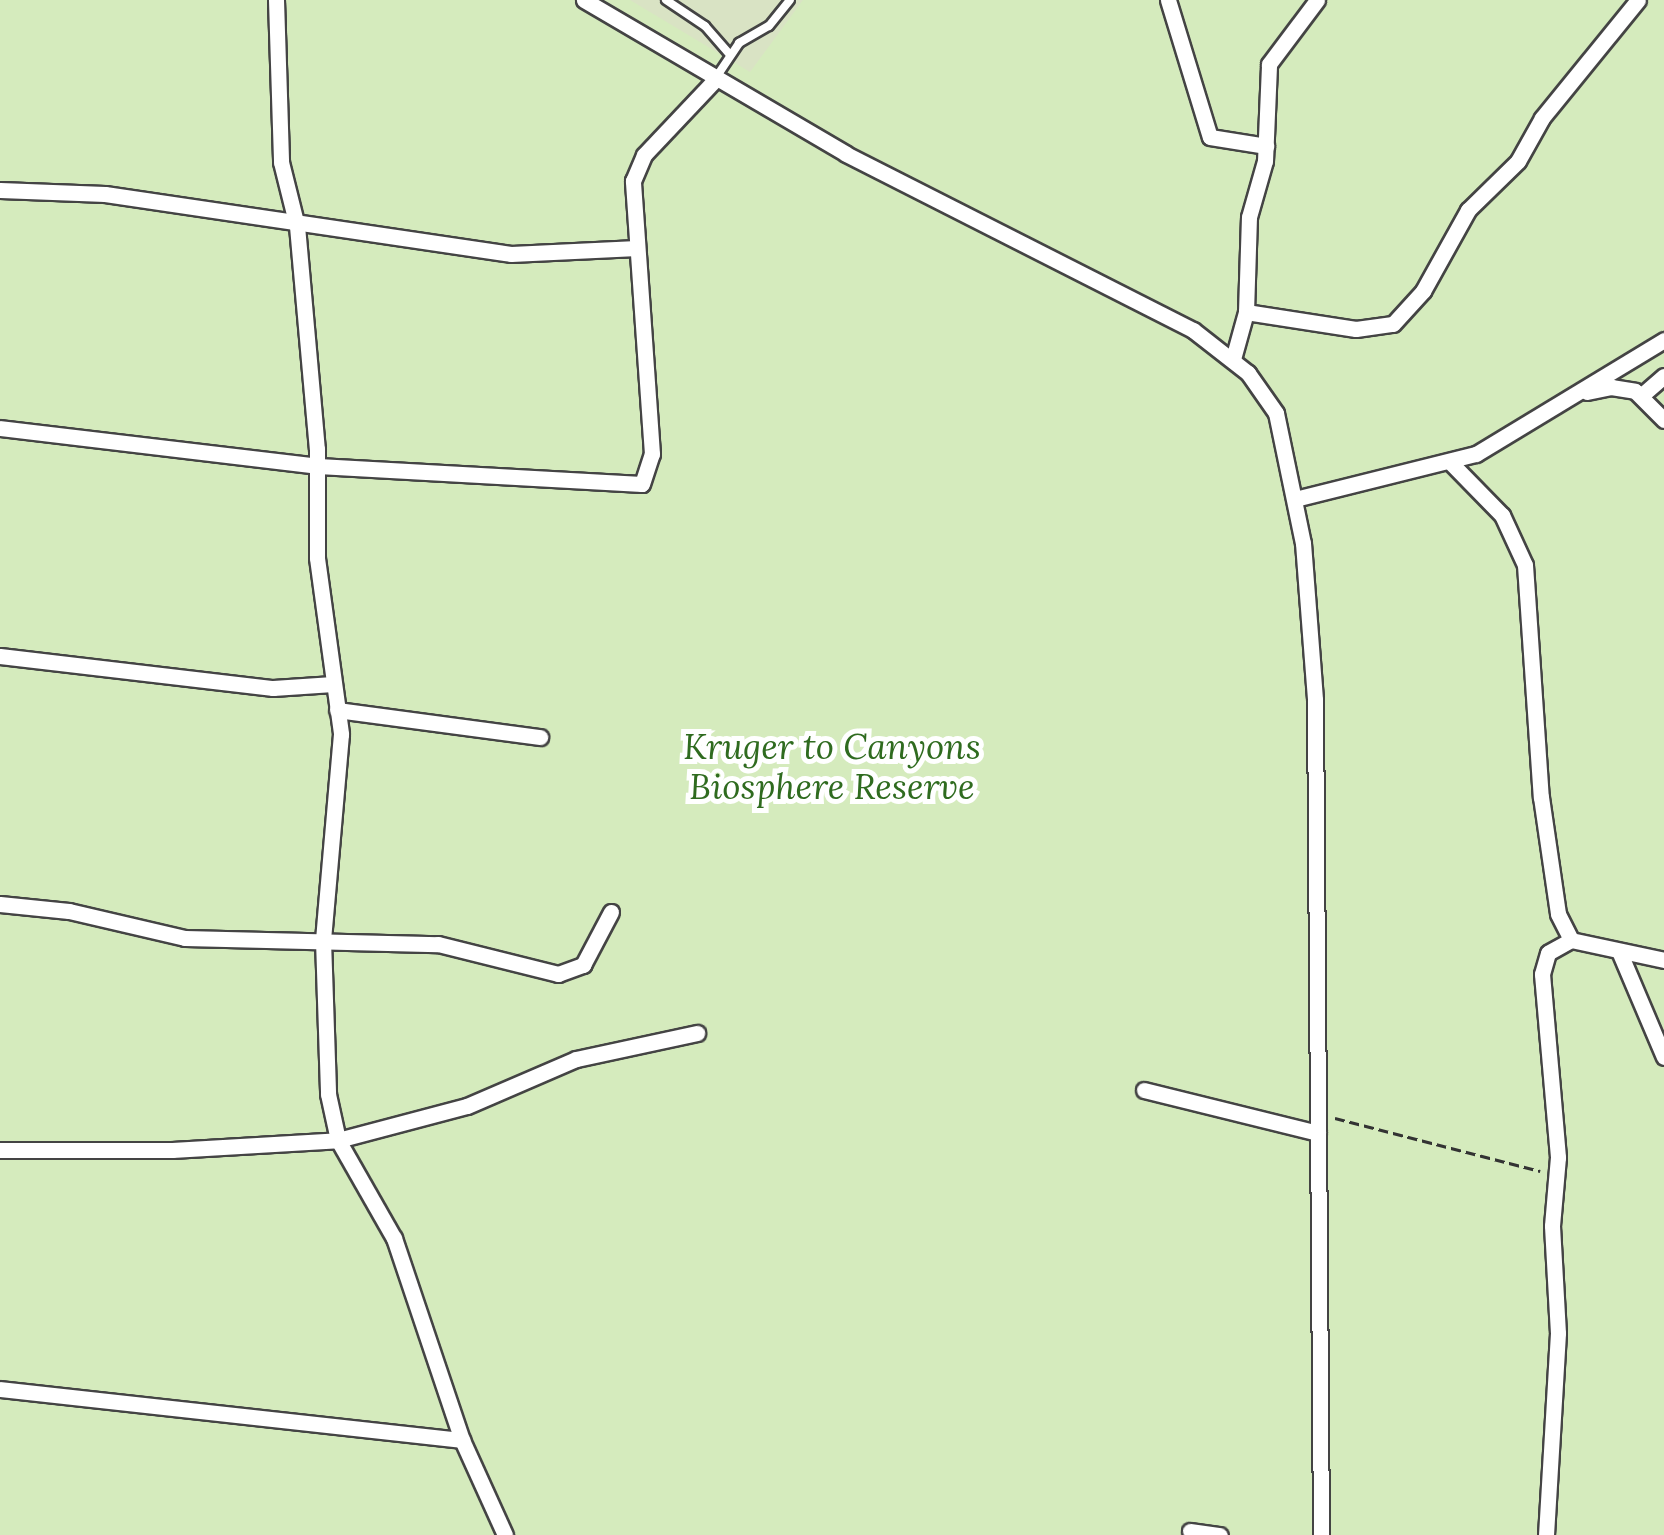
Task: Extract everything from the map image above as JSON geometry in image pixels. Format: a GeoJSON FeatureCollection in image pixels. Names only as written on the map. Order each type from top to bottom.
{"type":"FeatureCollection","features":[{"type":"Feature","properties":{"kind":"street"},"geometry":{"type":"LineString","coordinates":[[276,0],[282,162],[297,226],[318,466],[316,532],[337,710],[339,805],[323,940],[328,1094],[338,1140],[394,1238],[462,1440],[505,1535]]}},
{"type":"Feature","properties":{"kind":"street"},"geometry":{"type":"LineString","coordinates":[[584,0],[846,154],[1149,305],[1233,359],[1264,392],[1280,422],[1295,499],[1315,700],[1320,1535]]}},
{"type":"Feature","properties":{"kind":"street"},"geometry":{"type":"LineString","coordinates":[[1168,0],[1210,138],[1266,146]]}},
{"type":"Feature","properties":{"kind":"street"},"geometry":{"type":"LineString","coordinates":[[1233,359],[1246,312],[1249,217],[1266,146],[1268,64],[1317,0]]}},
{"type":"Feature","properties":{"kind":"street"},"geometry":{"type":"LineString","coordinates":[[1246,312],[1376,330],[1402,318],[1468,210],[1518,160],[1542,118],[1638,0]]}},
{"type":"Feature","properties":{"kind":"street"},"geometry":{"type":"LineString","coordinates":[[0,428],[318,466],[499,481],[632,486],[646,481],[652,454],[637,248],[636,167],[715,80]]}},
{"type":"Feature","properties":{"kind":"street"},"geometry":{"type":"LineString","coordinates":[[0,190],[105,194],[297,226],[510,254],[637,248]]}},
{"type":"Feature","properties":{"kind":"street"},"geometry":{"type":"LineString","coordinates":[[1295,499],[1451,463],[1493,445],[1664,340]]}},
{"type":"Feature","properties":{"kind":"street"},"geometry":{"type":"LineString","coordinates":[[1642,395],[1664,376]]}},
{"type":"Feature","properties":{"kind":"street"},"geometry":{"type":"LineString","coordinates":[[1568,398],[1611,386],[1642,395],[1664,420]]}},
{"type":"Feature","properties":{"kind":"street"},"geometry":{"type":"LineString","coordinates":[[1451,463],[1502,514],[1526,565],[1541,797],[1558,914],[1571,940]]}},
{"type":"Feature","properties":{"kind":"street"},"geometry":{"type":"LineString","coordinates":[[0,656],[273,688],[333,684]]}},
{"type":"Feature","properties":{"kind":"street"},"geometry":{"type":"LineString","coordinates":[[337,710],[540,737]]}},
{"type":"Feature","properties":{"kind":"street"},"geometry":{"type":"LineString","coordinates":[[0,904],[69,911],[185,938],[438,944],[558,974],[583,965],[610,912]]}},
{"type":"Feature","properties":{"kind":"street"},"geometry":{"type":"LineString","coordinates":[[1546,1535],[1558,1333],[1552,1226],[1556,1176],[1542,974],[1548,953],[1571,940],[1664,960]]}},
{"type":"Feature","properties":{"kind":"street"},"geometry":{"type":"LineString","coordinates":[[1619,952],[1664,1057]]}},
{"type":"Feature","properties":{"kind":"street"},"geometry":{"type":"LineString","coordinates":[[0,1150],[172,1150],[338,1140],[467,1106],[576,1059],[697,1033]]}},
{"type":"Feature","properties":{"kind":"street"},"geometry":{"type":"LineString","coordinates":[[1144,1090],[1318,1133]]}},
{"type":"Feature","properties":{"kind":"street"},"geometry":{"type":"LineString","coordinates":[[0,1390],[462,1440]]}},
{"type":"Feature","properties":{"kind":"street"},"geometry":{"type":"LineString","coordinates":[[1190,1532],[1220,1535]]}},
{"type":"Feature","properties":{"kind":"lane"},"geometry":{"type":"LineString","coordinates":[[666,0],[705,26],[730,54]]}},
{"type":"Feature","properties":{"kind":"lane"},"geometry":{"type":"LineString","coordinates":[[715,80],[730,54],[769,26],[790,0]]}},
{"type":"Feature","properties":{"kind":"path"},"geometry":{"type":"LineString","coordinates":[[1318,1114],[1556,1176]]}},
{"type":"Feature","properties":{"kind":"green space","name":"Kruger to Canyons Biosphere Reserve"},"geometry":{"type":"Polygon","coordinates":[[[0,0],[1664,0],[1664,1535],[0,1535],[0,0]]]}},
{"type":"Feature","properties":{"kind":"green space"},"geometry":{"type":"Polygon","coordinates":[[[630,0],[803,0],[750,72],[630,0]]]}}]}
